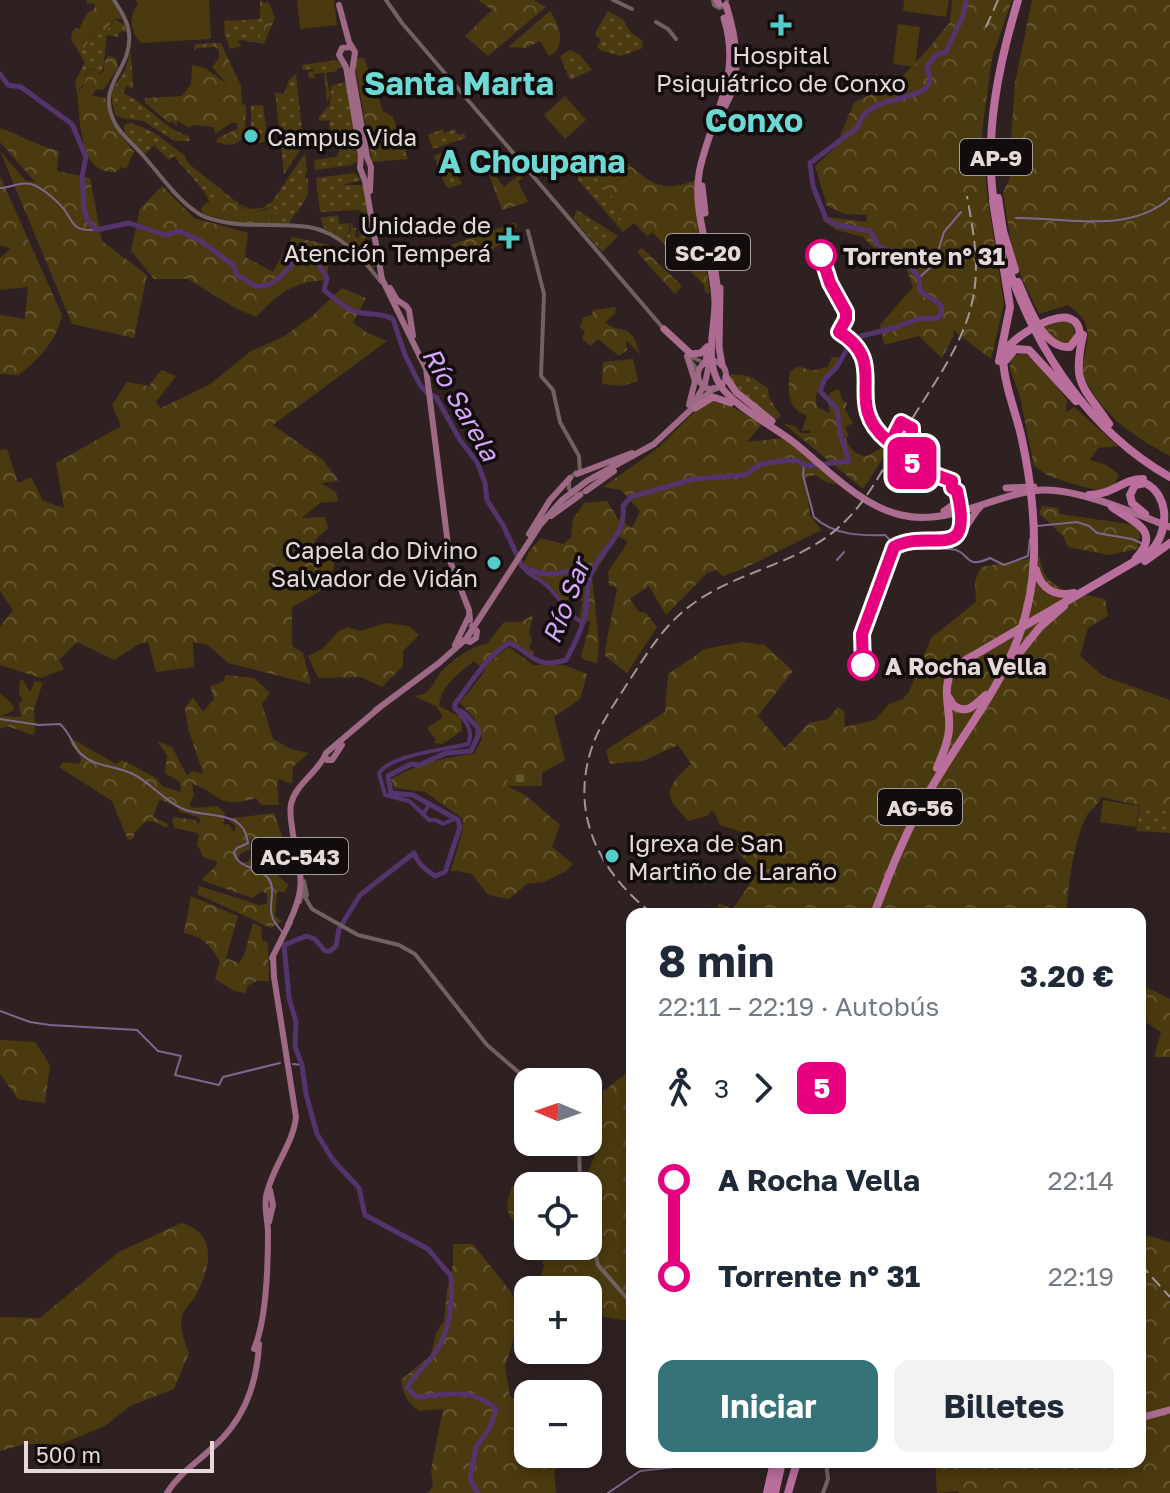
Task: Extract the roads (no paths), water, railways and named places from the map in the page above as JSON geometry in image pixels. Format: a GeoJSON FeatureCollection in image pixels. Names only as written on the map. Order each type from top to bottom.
{"type":"FeatureCollection","features":[{"type":"Feature","properties":{"kind":"highway","name":"AP-9"},"geometry":{"type":"LineString","coordinates":[[1020,0],[1004,48],[996,90],[991,148],[993,201],[1004,256],[1043,338],[1075,385],[1135,449],[1170,474]]}},
{"type":"Feature","properties":{"kind":"highway","name":"AP-9"},"geometry":{"type":"LineString","coordinates":[[1020,0],[1001,90],[995,149],[1001,216],[1029,312]]}},
{"type":"Feature","properties":{"kind":"highway"},"geometry":{"type":"LineString","coordinates":[[722,6],[735,35],[737,53],[733,86],[725,106]]}},
{"type":"Feature","properties":{"kind":"highway","name":"SC-20"},"geometry":{"type":"LineString","coordinates":[[714,275],[698,203],[698,183],[701,164],[727,85],[728,47],[722,6]]}},
{"type":"Feature","properties":{"kind":"highway","name":"SC-20"},"geometry":{"type":"LineString","coordinates":[[714,275],[702,183],[725,106],[734,59],[722,6]]}},
{"type":"Feature","properties":{"kind":"highway"},"geometry":{"type":"LineString","coordinates":[[993,201],[1010,307],[999,349],[1000,367]]}},
{"type":"Feature","properties":{"kind":"highway"},"geometry":{"type":"LineString","coordinates":[[707,357],[714,275]]}},
{"type":"Feature","properties":{"kind":"highway"},"geometry":{"type":"LineString","coordinates":[[714,275],[721,295],[719,347],[725,392],[784,433],[866,498],[888,512],[920,518],[984,504],[1029,487]]}},
{"type":"Feature","properties":{"kind":"highway"},"geometry":{"type":"LineString","coordinates":[[1000,367],[1002,350],[1016,335],[1057,315],[1073,315],[1083,328],[1077,363],[1078,377],[1109,424]]}},
{"type":"Feature","properties":{"kind":"highway"},"geometry":{"type":"LineString","coordinates":[[1010,391],[1003,358],[1010,343],[1057,317],[1067,317],[1078,324],[1078,339],[1070,347],[1062,348],[1043,338]]}},
{"type":"Feature","properties":{"kind":"highway"},"geometry":{"type":"LineString","coordinates":[[664,329],[691,354],[701,353],[707,357],[721,372],[729,390],[784,433]]}},
{"type":"Feature","properties":{"kind":"highway","name":"AP-9"},"geometry":{"type":"LineString","coordinates":[[1043,338],[1054,365],[1085,406],[1136,455],[1170,474]]}},
{"type":"Feature","properties":{"kind":"highway"},"geometry":{"type":"LineString","coordinates":[[1010,391],[1007,358],[1015,349],[1029,350],[1107,434],[1136,455]]}},
{"type":"Feature","properties":{"kind":"highway","name":"AG-56"},"geometry":{"type":"LineString","coordinates":[[1000,367],[1029,487]]}},
{"type":"Feature","properties":{"kind":"highway"},"geometry":{"type":"LineString","coordinates":[[708,384],[731,403],[784,433]]}},
{"type":"Feature","properties":{"kind":"highway","name":"AG-56"},"geometry":{"type":"LineString","coordinates":[[874,908],[927,794],[1002,678],[1026,618],[1033,558],[1029,487],[1010,391]]}},
{"type":"Feature","properties":{"kind":"highway"},"geometry":{"type":"LineString","coordinates":[[692,406],[713,397],[731,403]]}},
{"type":"Feature","properties":{"kind":"highway"},"geometry":{"type":"LineString","coordinates":[[1089,495],[1105,494],[1130,481],[1144,479],[1161,489],[1170,518]]}},
{"type":"Feature","properties":{"kind":"highway"},"geometry":{"type":"LineString","coordinates":[[1142,559],[1162,538],[1170,518],[1159,491],[1150,484],[1141,483],[1133,488],[1130,495],[1132,503],[1145,514]]}},
{"type":"Feature","properties":{"kind":"highway"},"geometry":{"type":"LineString","coordinates":[[866,498],[904,512],[924,514],[1029,487],[1060,491],[1112,507],[1170,518]]}},
{"type":"Feature","properties":{"kind":"highway"},"geometry":{"type":"LineString","coordinates":[[1006,488],[1059,487],[1145,514],[1170,518]]}},
{"type":"Feature","properties":{"kind":"highway"},"geometry":{"type":"LineString","coordinates":[[944,511],[954,504],[954,489]]}},
{"type":"Feature","properties":{"kind":"highway"},"geometry":{"type":"LineString","coordinates":[[943,541],[950,542],[958,537],[976,510],[984,504]]}},
{"type":"Feature","properties":{"kind":"highway"},"geometry":{"type":"LineString","coordinates":[[1112,507],[1137,521],[1144,536],[1142,559]]}},
{"type":"Feature","properties":{"kind":"highway"},"geometry":{"type":"LineString","coordinates":[[1037,619],[1170,543]]}},
{"type":"Feature","properties":{"kind":"highway"},"geometry":{"type":"LineString","coordinates":[[1033,558],[1038,577],[1047,588],[1064,595],[1082,591]]}},
{"type":"Feature","properties":{"kind":"highway","name":"AG-56"},"geometry":{"type":"LineString","coordinates":[[874,908],[903,828],[1001,668],[1019,625],[1033,558]]}},
{"type":"Feature","properties":{"kind":"highway"},"geometry":{"type":"LineString","coordinates":[[986,695],[970,709],[959,709],[949,700],[949,681],[963,662],[1082,591],[1127,568]]}},
{"type":"Feature","properties":{"kind":"highway"},"geometry":{"type":"LineString","coordinates":[[1002,678],[1032,634],[1065,605]]}},
{"type":"Feature","properties":{"kind":"highway"},"geometry":{"type":"LineString","coordinates":[[937,768],[948,736],[949,713],[945,690],[949,675],[961,661],[1008,636]]}},
{"type":"Feature","properties":{"kind":"highway"},"geometry":{"type":"LineString","coordinates":[[1146,1416],[1170,1410]]}},
{"type":"Feature","properties":{"kind":"highway"},"geometry":{"type":"LineString","coordinates":[[767,1493],[773,1468]]}},
{"type":"Feature","properties":{"kind":"highway"},"geometry":{"type":"LineString","coordinates":[[777,1493],[783,1468]]}},
{"type":"Feature","properties":{"kind":"highway"},"geometry":{"type":"LineString","coordinates":[[788,1493],[795,1468]]}},
{"type":"Feature","properties":{"kind":"main road"},"geometry":{"type":"LineString","coordinates":[[339,2],[346,47]]}},
{"type":"Feature","properties":{"kind":"main road"},"geometry":{"type":"LineString","coordinates":[[346,47],[339,55],[347,70],[370,188],[379,271],[397,300],[409,310],[402,315]]}},
{"type":"Feature","properties":{"kind":"main road"},"geometry":{"type":"LineString","coordinates":[[346,47],[355,52],[352,60],[379,271],[427,371],[450,561],[469,615],[469,633]]}},
{"type":"Feature","properties":{"kind":"main road"},"geometry":{"type":"LineString","coordinates":[[343,61],[352,60]]}},
{"type":"Feature","properties":{"kind":"main road"},"geometry":{"type":"LineString","coordinates":[[684,353],[694,371],[692,406]]}},
{"type":"Feature","properties":{"kind":"main road"},"geometry":{"type":"LineString","coordinates":[[530,535],[692,406],[708,384],[707,357]]}},
{"type":"Feature","properties":{"kind":"main road"},"geometry":{"type":"LineString","coordinates":[[683,414],[701,394],[707,357]]}},
{"type":"Feature","properties":{"kind":"main road"},"geometry":{"type":"LineString","coordinates":[[329,756],[469,633],[495,596],[550,500],[581,475],[634,454],[661,439],[721,372]]}},
{"type":"Feature","properties":{"kind":"main road"},"geometry":{"type":"LineString","coordinates":[[530,535],[581,475]]}},
{"type":"Feature","properties":{"kind":"main road"},"geometry":{"type":"LineString","coordinates":[[469,633],[505,579]]}},
{"type":"Feature","properties":{"kind":"main road"},"geometry":{"type":"LineString","coordinates":[[469,633],[505,579]]}},
{"type":"Feature","properties":{"kind":"main road"},"geometry":{"type":"LineString","coordinates":[[469,615],[479,615]]}},
{"type":"Feature","properties":{"kind":"main road","name":"AC-543"},"geometry":{"type":"LineString","coordinates":[[290,809],[295,796],[329,756]]}},
{"type":"Feature","properties":{"kind":"main road","name":"AC-543"},"geometry":{"type":"LineString","coordinates":[[304,899],[290,809],[297,790],[329,756]]}},
{"type":"Feature","properties":{"kind":"main road","name":"AC-543"},"geometry":{"type":"LineString","coordinates":[[167,1493],[175,1481],[220,1441],[249,1399],[267,1265],[271,1178],[295,1124],[273,975],[273,956],[304,899],[293,812],[296,798],[304,786]]}},
{"type":"Feature","properties":{"kind":"street"},"geometry":{"type":"LineString","coordinates":[[114,0],[127,23],[130,36],[124,65],[109,88],[115,121],[185,202],[199,214],[216,221],[242,225],[304,226],[320,230],[346,244],[379,271],[387,290]]}},
{"type":"Feature","properties":{"kind":"street"},"geometry":{"type":"LineString","coordinates":[[386,0],[708,384]]}},
{"type":"Feature","properties":{"kind":"street"},"geometry":{"type":"LineString","coordinates":[[613,0],[632,9]]}},
{"type":"Feature","properties":{"kind":"street"},"geometry":{"type":"LineString","coordinates":[[656,22],[672,33],[682,35]]}},
{"type":"Feature","properties":{"kind":"street"},"geometry":{"type":"LineString","coordinates":[[670,42],[672,33]]}},
{"type":"Feature","properties":{"kind":"street"},"geometry":{"type":"LineString","coordinates":[[528,231],[544,294],[541,374],[553,390],[559,420],[578,454],[581,475],[588,481],[583,493],[570,491],[568,485],[581,475]]}},
{"type":"Feature","properties":{"kind":"street"},"geometry":{"type":"LineString","coordinates":[[684,353],[690,357],[707,357]]}},
{"type":"Feature","properties":{"kind":"street"},"geometry":{"type":"LineString","coordinates":[[300,870],[304,899],[366,939],[399,945],[419,957],[487,1045],[514,1068]]}},
{"type":"Feature","properties":{"kind":"street"},"geometry":{"type":"LineString","coordinates":[[597,1260],[626,1297]]}},
{"type":"Feature","properties":{"kind":"street"},"geometry":{"type":"LineString","coordinates":[[823,1493],[828,1479],[827,1468]]}},
{"type":"Feature","properties":{"kind":"waterway","name":"Río Sar"},"geometry":{"type":"LineString","coordinates":[[478,1493],[470,1480],[476,1447],[490,1428],[496,1409],[477,1397],[449,1394],[417,1397],[407,1388],[443,1339],[451,1308],[451,1276],[428,1249],[365,1215],[359,1188],[333,1160],[317,1134],[295,1047],[296,1022],[289,998],[284,945],[306,936],[315,939],[325,951],[330,951],[336,946],[339,929],[360,895],[414,853],[418,861],[435,876],[445,872],[460,827],[458,820],[413,795],[391,793],[388,776],[411,764],[419,765],[446,753],[471,751],[478,728],[463,712],[455,709],[455,704],[486,663],[509,643],[539,661],[555,663],[566,660],[584,619],[592,570],[616,537],[623,518],[623,506],[631,497],[694,479],[745,475],[761,464],[788,460],[807,466],[849,461],[840,433],[837,409],[820,391],[824,380],[861,336],[918,319],[938,318],[942,312],[941,305],[920,291],[919,278],[901,254],[880,247],[870,231],[837,225],[826,219],[813,186],[810,163],[858,127],[863,116],[872,108],[919,93],[927,87],[930,80],[927,67],[936,55],[946,52],[963,16],[966,0]]}},
{"type":"Feature","properties":{"kind":"waterway","name":"Río Sarela"},"geometry":{"type":"LineString","coordinates":[[0,74],[8,85],[21,87],[72,124],[86,157],[82,176],[84,209],[96,230],[129,223],[165,235],[180,231],[201,241],[233,265],[238,276],[261,286],[275,281],[300,255],[312,255],[327,278],[324,290],[337,301],[357,312],[393,319],[405,355],[420,385],[436,397],[460,440],[477,462],[487,500],[522,566],[545,573],[569,571],[580,581],[589,581]]}},
{"type":"Feature","properties":{"kind":"waterway"},"geometry":{"type":"LineString","coordinates":[[0,188],[31,184],[60,204],[77,227],[96,230]]}},
{"type":"Feature","properties":{"kind":"waterway"},"geometry":{"type":"LineString","coordinates":[[1016,218],[1116,220],[1135,217],[1170,198]]}},
{"type":"Feature","properties":{"kind":"waterway"},"geometry":{"type":"LineString","coordinates":[[919,278],[934,264],[944,232],[961,212]]}},
{"type":"Feature","properties":{"kind":"waterway"},"geometry":{"type":"LineString","coordinates":[[804,464],[803,475],[814,517],[838,531],[885,535],[892,542]]}},
{"type":"Feature","properties":{"kind":"waterway"},"geometry":{"type":"LineString","coordinates":[[1037,526],[1077,522],[1097,533],[1143,544]]}},
{"type":"Feature","properties":{"kind":"waterway"},"geometry":{"type":"LineString","coordinates":[[904,545],[957,550],[971,561],[990,558],[1004,565],[1028,556],[1030,539]]}},
{"type":"Feature","properties":{"kind":"waterway"},"geometry":{"type":"LineString","coordinates":[[837,560],[844,552]]}},
{"type":"Feature","properties":{"kind":"waterway"},"geometry":{"type":"LineString","coordinates":[[524,568],[583,623]]}},
{"type":"Feature","properties":{"kind":"waterway"},"geometry":{"type":"LineString","coordinates":[[420,811],[409,801],[385,795],[379,773],[395,761],[407,757],[468,744],[470,731],[458,712]]}},
{"type":"Feature","properties":{"kind":"waterway"},"geometry":{"type":"LineString","coordinates":[[0,719],[39,725],[60,724],[87,759],[133,774],[183,809],[232,819],[240,824],[248,843],[237,848],[234,852],[236,858],[264,874],[271,882],[272,916],[282,932]]}},
{"type":"Feature","properties":{"kind":"waterway"},"geometry":{"type":"LineString","coordinates":[[423,814],[430,804]]}},
{"type":"Feature","properties":{"kind":"waterway"},"geometry":{"type":"LineString","coordinates":[[422,813],[429,820],[443,824],[456,818]]}},
{"type":"Feature","properties":{"kind":"waterway"},"geometry":{"type":"LineString","coordinates":[[0,1011],[30,1022],[50,1025],[137,1030],[158,1051],[181,1056],[175,1075],[219,1085],[223,1077],[280,1063]]}},
{"type":"Feature","properties":{"kind":"waterway"},"geometry":{"type":"LineString","coordinates":[[293,1064],[302,1065]]}},
{"type":"Feature","properties":{"kind":"waterway"},"geometry":{"type":"LineString","coordinates":[[608,1493],[640,1471],[666,1468]]}},
{"type":"Feature","properties":{"kind":"railway"},"geometry":{"type":"LineString","coordinates":[[986,27],[998,0]]}},
{"type":"Feature","properties":{"kind":"railway"},"geometry":{"type":"LineString","coordinates":[[646,908],[616,878],[592,837],[584,790],[595,739],[650,649],[684,611],[711,592],[823,540],[850,517],[868,493],[946,365],[969,315],[976,260],[967,196]]}},
{"type":"Feature","properties":{"kind":"railway"},"geometry":{"type":"LineString","coordinates":[[1146,1271],[1170,1297]]}},
{"type":"Feature","properties":{"kind":"place","name":"Hospital Psiquiátrico de Conxo"},"geometry":{"type":"Point","coordinates":[781,25]}},
{"type":"Feature","properties":{"kind":"place","name":"Campus Vida"},"geometry":{"type":"Point","coordinates":[251,136]}},
{"type":"Feature","properties":{"kind":"place","name":"Unidade de Atención Temperá"},"geometry":{"type":"Point","coordinates":[509,238]}},
{"type":"Feature","properties":{"kind":"place","name":"Torrente n° 31"},"geometry":{"type":"Point","coordinates":[821,255]}},
{"type":"Feature","properties":{"kind":"place","name":"Capela do Divino Salvador de Vidán"},"geometry":{"type":"Point","coordinates":[494,563]}},
{"type":"Feature","properties":{"kind":"place","name":"A Rocha Vella"},"geometry":{"type":"Point","coordinates":[863,665]}},
{"type":"Feature","properties":{"kind":"place","name":"Igrexa de San Martiño de Laraño"},"geometry":{"type":"Point","coordinates":[612,856]}},
{"type":"Feature","properties":{"kind":"district","name":"Santa Marta"},"geometry":{"type":"Point","coordinates":[459,83]}},
{"type":"Feature","properties":{"kind":"district","name":"Conxo"},"geometry":{"type":"Point","coordinates":[754,120]}},
{"type":"Feature","properties":{"kind":"district","name":"A Choupana"},"geometry":{"type":"Point","coordinates":[532,161]}}]}
